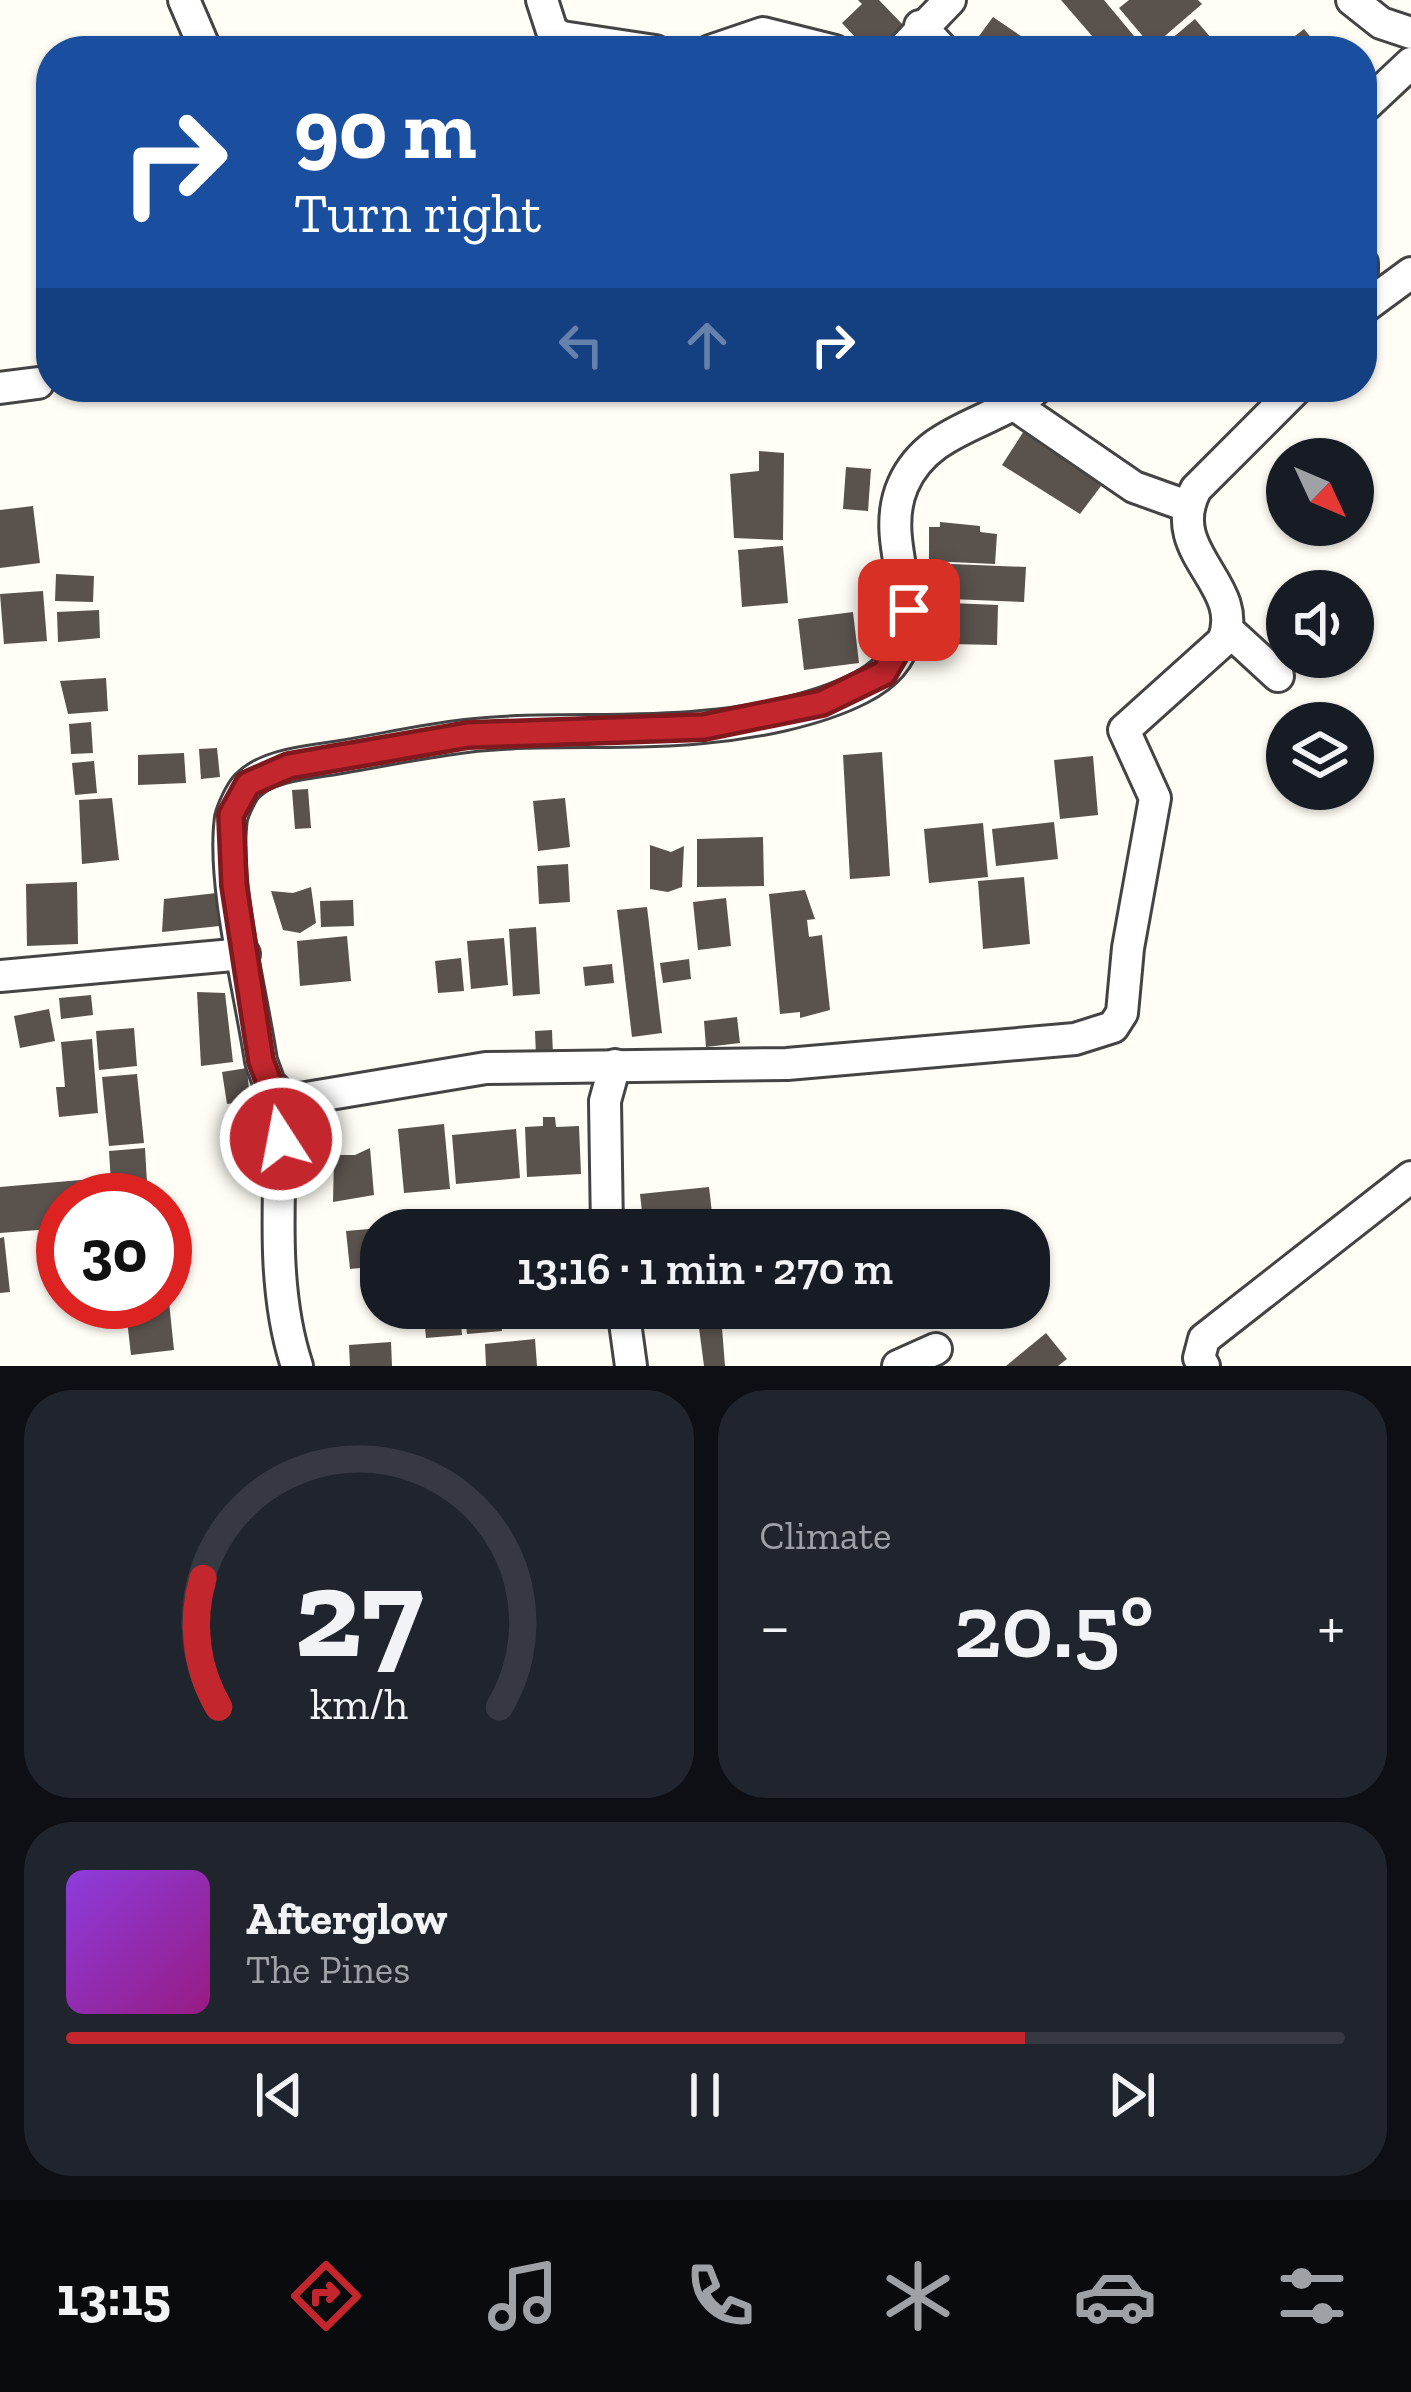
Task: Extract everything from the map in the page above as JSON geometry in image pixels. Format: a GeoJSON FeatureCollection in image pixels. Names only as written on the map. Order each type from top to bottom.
{"type":"FeatureCollection","features":[{"type":"Feature","properties":{"kind":"street"},"geometry":{"type":"LineString","coordinates":[[184,0],[200,36]]}},
{"type":"Feature","properties":{"kind":"street"},"geometry":{"type":"LineString","coordinates":[[542,0],[552,31],[559,36]]}},
{"type":"Feature","properties":{"kind":"street"},"geometry":{"type":"LineString","coordinates":[[913,36],[950,0]]}},
{"type":"Feature","properties":{"kind":"street"},"geometry":{"type":"LineString","coordinates":[[1352,0],[1381,23],[1411,33]]}},
{"type":"Feature","properties":{"kind":"street"},"geometry":{"type":"LineString","coordinates":[[1377,95],[1411,63]]}},
{"type":"Feature","properties":{"kind":"street"},"geometry":{"type":"LineString","coordinates":[[1377,298],[1411,272]]}},
{"type":"Feature","properties":{"kind":"street"},"geometry":{"type":"LineString","coordinates":[[0,388],[36,383]]}},
{"type":"Feature","properties":{"kind":"street"},"geometry":{"type":"LineString","coordinates":[[1016,402],[944,435],[904,481],[893,539],[909,610],[907,634],[884,673],[822,703],[704,727],[468,735],[289,766],[248,784],[231,815],[234,885],[261,1061],[281,1096],[300,1099],[486,1068],[788,1064],[1075,1039],[1113,1027],[1122,1013],[1128,948],[1155,798],[1124,730],[1223,641],[1228,630],[1225,603],[1192,546],[1185,524],[1187,506],[1196,489],[1283,402]]}},
{"type":"Feature","properties":{"kind":"street"},"geometry":{"type":"LineString","coordinates":[[1033,402],[1134,487],[1187,506]]}},
{"type":"Feature","properties":{"kind":"street"},"geometry":{"type":"LineString","coordinates":[[1228,630],[1266,665]]}},
{"type":"Feature","properties":{"kind":"street"},"geometry":{"type":"LineString","coordinates":[[0,976],[244,954]]}},
{"type":"Feature","properties":{"kind":"street"},"geometry":{"type":"LineString","coordinates":[[607,1209],[605,1101],[614,1065]]}},
{"type":"Feature","properties":{"kind":"street"},"geometry":{"type":"LineString","coordinates":[[577,1067],[605,1101]]}},
{"type":"Feature","properties":{"kind":"street"},"geometry":{"type":"LineString","coordinates":[[281,1096],[281,1270],[287,1335],[297,1366]]}},
{"type":"Feature","properties":{"kind":"street"},"geometry":{"type":"LineString","coordinates":[[1204,1366],[1199,1358],[1204,1339],[1411,1177]]}},
{"type":"Feature","properties":{"kind":"street"},"geometry":{"type":"LineString","coordinates":[[626,1329],[631,1366]]}},
{"type":"Feature","properties":{"kind":"street"},"geometry":{"type":"LineString","coordinates":[[898,1366],[936,1349]]}},
{"type":"Feature","properties":{"kind":"building"},"geometry":{"type":"Polygon","coordinates":[[[858,0],[879,0],[905,27],[896,36],[854,36],[842,23],[862,4],[858,0]]]}},
{"type":"Feature","properties":{"kind":"building"},"geometry":{"type":"Polygon","coordinates":[[[1061,0],[1104,0],[1134,36],[1092,36],[1061,0]]]}},
{"type":"Feature","properties":{"kind":"building"},"geometry":{"type":"Polygon","coordinates":[[[1129,0],[1198,0],[1202,4],[1165,36],[1143,36],[1119,8],[1129,0]]]}},
{"type":"Feature","properties":{"kind":"building"},"geometry":{"type":"Polygon","coordinates":[[[993,17],[1021,36],[979,36],[993,17]]]}},
{"type":"Feature","properties":{"kind":"building"},"geometry":{"type":"Polygon","coordinates":[[[1195,19],[1209,36],[1175,36],[1195,19]]]}},
{"type":"Feature","properties":{"kind":"building"},"geometry":{"type":"Polygon","coordinates":[[[1031,420],[1101,486],[1080,514],[1002,465],[1031,420]]]}},
{"type":"Feature","properties":{"kind":"building"},"geometry":{"type":"Polygon","coordinates":[[[759,451],[784,453],[783,540],[734,538],[730,474],[759,471],[759,451]]]}},
{"type":"Feature","properties":{"kind":"building"},"geometry":{"type":"Polygon","coordinates":[[[846,467],[871,469],[868,511],[843,509],[846,467]]]}},
{"type":"Feature","properties":{"kind":"building"},"geometry":{"type":"Polygon","coordinates":[[[33,506],[40,563],[0,568],[0,510],[33,506]]]}},
{"type":"Feature","properties":{"kind":"building"},"geometry":{"type":"Polygon","coordinates":[[[940,522],[980,526],[980,532],[997,534],[995,564],[929,561],[929,527],[940,527],[940,522]]]}},
{"type":"Feature","properties":{"kind":"building"},"geometry":{"type":"Polygon","coordinates":[[[783,546],[788,603],[742,607],[738,550],[783,546]]]}},
{"type":"Feature","properties":{"kind":"building"},"geometry":{"type":"Polygon","coordinates":[[[951,564],[1026,567],[1024,602],[950,599],[951,564]]]}},
{"type":"Feature","properties":{"kind":"building"},"geometry":{"type":"Polygon","coordinates":[[[56,574],[94,576],[93,602],[55,601],[56,574]]]}},
{"type":"Feature","properties":{"kind":"building"},"geometry":{"type":"Polygon","coordinates":[[[43,591],[47,641],[4,644],[0,594],[43,591]]]}},
{"type":"Feature","properties":{"kind":"building"},"geometry":{"type":"Polygon","coordinates":[[[950,603],[998,605],[997,645],[948,644],[950,603]]]}},
{"type":"Feature","properties":{"kind":"building"},"geometry":{"type":"Polygon","coordinates":[[[99,610],[100,638],[58,642],[57,612],[99,610]]]}},
{"type":"Feature","properties":{"kind":"building"},"geometry":{"type":"Polygon","coordinates":[[[853,612],[859,663],[804,670],[798,619],[853,612]]]}},
{"type":"Feature","properties":{"kind":"building"},"geometry":{"type":"Polygon","coordinates":[[[106,678],[108,711],[68,714],[60,681],[106,678]]]}},
{"type":"Feature","properties":{"kind":"building"},"geometry":{"type":"Polygon","coordinates":[[[91,722],[93,753],[71,754],[69,724],[91,722]]]}},
{"type":"Feature","properties":{"kind":"building"},"geometry":{"type":"Polygon","coordinates":[[[217,748],[220,777],[201,779],[199,749],[217,748]]]}},
{"type":"Feature","properties":{"kind":"building"},"geometry":{"type":"Polygon","coordinates":[[[882,752],[890,876],[850,879],[843,755],[882,752]]]}},
{"type":"Feature","properties":{"kind":"building"},"geometry":{"type":"Polygon","coordinates":[[[184,753],[186,783],[138,785],[138,755],[184,753]]]}},
{"type":"Feature","properties":{"kind":"building"},"geometry":{"type":"Polygon","coordinates":[[[1093,756],[1098,815],[1060,819],[1054,760],[1093,756]]]}},
{"type":"Feature","properties":{"kind":"building"},"geometry":{"type":"Polygon","coordinates":[[[94,761],[97,793],[75,795],[72,763],[94,761]]]}},
{"type":"Feature","properties":{"kind":"building"},"geometry":{"type":"Polygon","coordinates":[[[308,789],[311,828],[295,829],[292,790],[308,789]]]}},
{"type":"Feature","properties":{"kind":"building"},"geometry":{"type":"Polygon","coordinates":[[[112,798],[119,860],[82,864],[79,800],[112,798]]]}},
{"type":"Feature","properties":{"kind":"building"},"geometry":{"type":"Polygon","coordinates":[[[565,798],[570,847],[538,851],[533,801],[565,798]]]}},
{"type":"Feature","properties":{"kind":"building"},"geometry":{"type":"Polygon","coordinates":[[[1054,822],[1058,859],[996,866],[992,829],[1054,822]]]}},
{"type":"Feature","properties":{"kind":"building"},"geometry":{"type":"Polygon","coordinates":[[[983,823],[988,877],[929,883],[924,829],[983,823]]]}},
{"type":"Feature","properties":{"kind":"building"},"geometry":{"type":"Polygon","coordinates":[[[763,837],[764,886],[697,887],[697,839],[763,837]]]}},
{"type":"Feature","properties":{"kind":"building"},"geometry":{"type":"Polygon","coordinates":[[[650,845],[671,852],[684,846],[682,887],[668,892],[650,889],[650,845]]]}},
{"type":"Feature","properties":{"kind":"building"},"geometry":{"type":"Polygon","coordinates":[[[568,864],[570,902],[539,904],[537,866],[568,864]]]}},
{"type":"Feature","properties":{"kind":"building"},"geometry":{"type":"Polygon","coordinates":[[[1024,877],[1030,944],[983,949],[978,881],[1024,877]]]}},
{"type":"Feature","properties":{"kind":"building"},"geometry":{"type":"Polygon","coordinates":[[[77,882],[78,944],[27,946],[26,884],[77,882]]]}},
{"type":"Feature","properties":{"kind":"building"},"geometry":{"type":"Polygon","coordinates":[[[311,887],[316,923],[300,933],[283,930],[271,891],[293,893],[311,887]]]}},
{"type":"Feature","properties":{"kind":"building"},"geometry":{"type":"Polygon","coordinates":[[[805,890],[815,919],[807,920],[809,937],[822,935],[830,1010],[800,1018],[800,1012],[780,1014],[769,894],[805,890]]]}},
{"type":"Feature","properties":{"kind":"building"},"geometry":{"type":"Polygon","coordinates":[[[225,892],[229,925],[162,932],[164,899],[225,892]]]}},
{"type":"Feature","properties":{"kind":"building"},"geometry":{"type":"Polygon","coordinates":[[[726,898],[731,946],[698,950],[693,902],[726,898]]]}},
{"type":"Feature","properties":{"kind":"building"},"geometry":{"type":"Polygon","coordinates":[[[353,900],[354,926],[321,927],[320,901],[353,900]]]}},
{"type":"Feature","properties":{"kind":"building"},"geometry":{"type":"Polygon","coordinates":[[[647,907],[662,1033],[632,1037],[617,910],[647,907]]]}},
{"type":"Feature","properties":{"kind":"building"},"geometry":{"type":"Polygon","coordinates":[[[536,927],[540,994],[513,996],[509,929],[536,927]]]}},
{"type":"Feature","properties":{"kind":"building"},"geometry":{"type":"Polygon","coordinates":[[[347,936],[351,981],[300,986],[297,941],[347,936]]]}},
{"type":"Feature","properties":{"kind":"building"},"geometry":{"type":"Polygon","coordinates":[[[504,938],[508,985],[471,989],[467,941],[504,938]]]}},
{"type":"Feature","properties":{"kind":"building"},"geometry":{"type":"Polygon","coordinates":[[[461,958],[464,991],[438,993],[435,961],[461,958]]]}},
{"type":"Feature","properties":{"kind":"building"},"geometry":{"type":"Polygon","coordinates":[[[689,959],[691,979],[663,983],[660,963],[689,959]]]}},
{"type":"Feature","properties":{"kind":"building"},"geometry":{"type":"Polygon","coordinates":[[[612,964],[614,983],[585,986],[583,967],[612,964]]]}},
{"type":"Feature","properties":{"kind":"building"},"geometry":{"type":"Polygon","coordinates":[[[197,992],[225,993],[233,1062],[201,1066],[197,992]]]}},
{"type":"Feature","properties":{"kind":"building"},"geometry":{"type":"Polygon","coordinates":[[[91,995],[93,1015],[61,1019],[59,998],[91,995]]]}},
{"type":"Feature","properties":{"kind":"building"},"geometry":{"type":"Polygon","coordinates":[[[49,1009],[55,1041],[20,1048],[14,1016],[49,1009]]]}},
{"type":"Feature","properties":{"kind":"building"},"geometry":{"type":"Polygon","coordinates":[[[737,1017],[740,1043],[706,1047],[704,1021],[737,1017]]]}},
{"type":"Feature","properties":{"kind":"building"},"geometry":{"type":"Polygon","coordinates":[[[134,1028],[137,1066],[99,1070],[96,1031],[134,1028]]]}},
{"type":"Feature","properties":{"kind":"building"},"geometry":{"type":"Polygon","coordinates":[[[552,1030],[553,1055],[536,1056],[535,1031],[552,1030]]]}},
{"type":"Feature","properties":{"kind":"building"},"geometry":{"type":"Polygon","coordinates":[[[92,1039],[98,1113],[59,1117],[56,1087],[65,1087],[61,1042],[92,1039]]]}},
{"type":"Feature","properties":{"kind":"building"},"geometry":{"type":"Polygon","coordinates":[[[247,1068],[250,1101],[227,1104],[222,1072],[247,1068]]]}},
{"type":"Feature","properties":{"kind":"building"},"geometry":{"type":"Polygon","coordinates":[[[137,1074],[144,1143],[109,1146],[102,1077],[137,1074]]]}},
{"type":"Feature","properties":{"kind":"building"},"geometry":{"type":"Polygon","coordinates":[[[543,1117],[555,1117],[556,1127],[579,1126],[581,1174],[527,1177],[525,1127],[543,1126],[543,1117]]]}},
{"type":"Feature","properties":{"kind":"building"},"geometry":{"type":"Polygon","coordinates":[[[444,1124],[450,1189],[404,1193],[398,1129],[444,1124]]]}},
{"type":"Feature","properties":{"kind":"building"},"geometry":{"type":"Polygon","coordinates":[[[516,1129],[520,1178],[456,1184],[452,1135],[516,1129]]]}},
{"type":"Feature","properties":{"kind":"building"},"geometry":{"type":"Polygon","coordinates":[[[145,1148],[146,1173],[110,1173],[109,1151],[145,1148]]]}},
{"type":"Feature","properties":{"kind":"building"},"geometry":{"type":"Polygon","coordinates":[[[370,1148],[374,1195],[333,1202],[334,1155],[355,1155],[370,1148]]]}},
{"type":"Feature","properties":{"kind":"building"},"geometry":{"type":"Polygon","coordinates":[[[36,1184],[36,1230],[0,1233],[0,1187],[36,1184]]]}},
{"type":"Feature","properties":{"kind":"building"},"geometry":{"type":"Polygon","coordinates":[[[709,1187],[712,1209],[642,1209],[640,1194],[709,1187]]]}},
{"type":"Feature","properties":{"kind":"building"},"geometry":{"type":"Polygon","coordinates":[[[360,1230],[360,1268],[350,1269],[346,1231],[360,1230]]]}},
{"type":"Feature","properties":{"kind":"building"},"geometry":{"type":"Polygon","coordinates":[[[4,1237],[10,1292],[0,1293],[0,1238],[4,1237]]]}},
{"type":"Feature","properties":{"kind":"building"},"geometry":{"type":"Polygon","coordinates":[[[128,1329],[172,1329],[174,1350],[131,1355],[128,1329]]]}},
{"type":"Feature","properties":{"kind":"building"},"geometry":{"type":"Polygon","coordinates":[[[425,1329],[462,1329],[462,1335],[426,1338],[425,1329]]]}},
{"type":"Feature","properties":{"kind":"building"},"geometry":{"type":"Polygon","coordinates":[[[466,1329],[502,1329],[502,1331],[467,1334],[466,1329]]]}},
{"type":"Feature","properties":{"kind":"building"},"geometry":{"type":"Polygon","coordinates":[[[699,1329],[722,1329],[725,1366],[704,1366],[699,1329]]]}},
{"type":"Feature","properties":{"kind":"building"},"geometry":{"type":"Polygon","coordinates":[[[1046,1333],[1067,1359],[1058,1366],[1006,1366],[1046,1333]]]}},
{"type":"Feature","properties":{"kind":"building"},"geometry":{"type":"Polygon","coordinates":[[[535,1339],[537,1366],[486,1366],[485,1344],[535,1339]]]}},
{"type":"Feature","properties":{"kind":"building"},"geometry":{"type":"Polygon","coordinates":[[[391,1342],[392,1366],[350,1366],[349,1345],[391,1342]]]}},
{"type":"Feature","properties":{"kind":"route"},"geometry":{"type":"LineString","coordinates":[[281,1139],[281,1096],[261,1061],[234,885],[231,815],[248,784],[289,766],[468,735],[704,727],[822,703],[884,673],[907,634],[909,610]]}}]}
